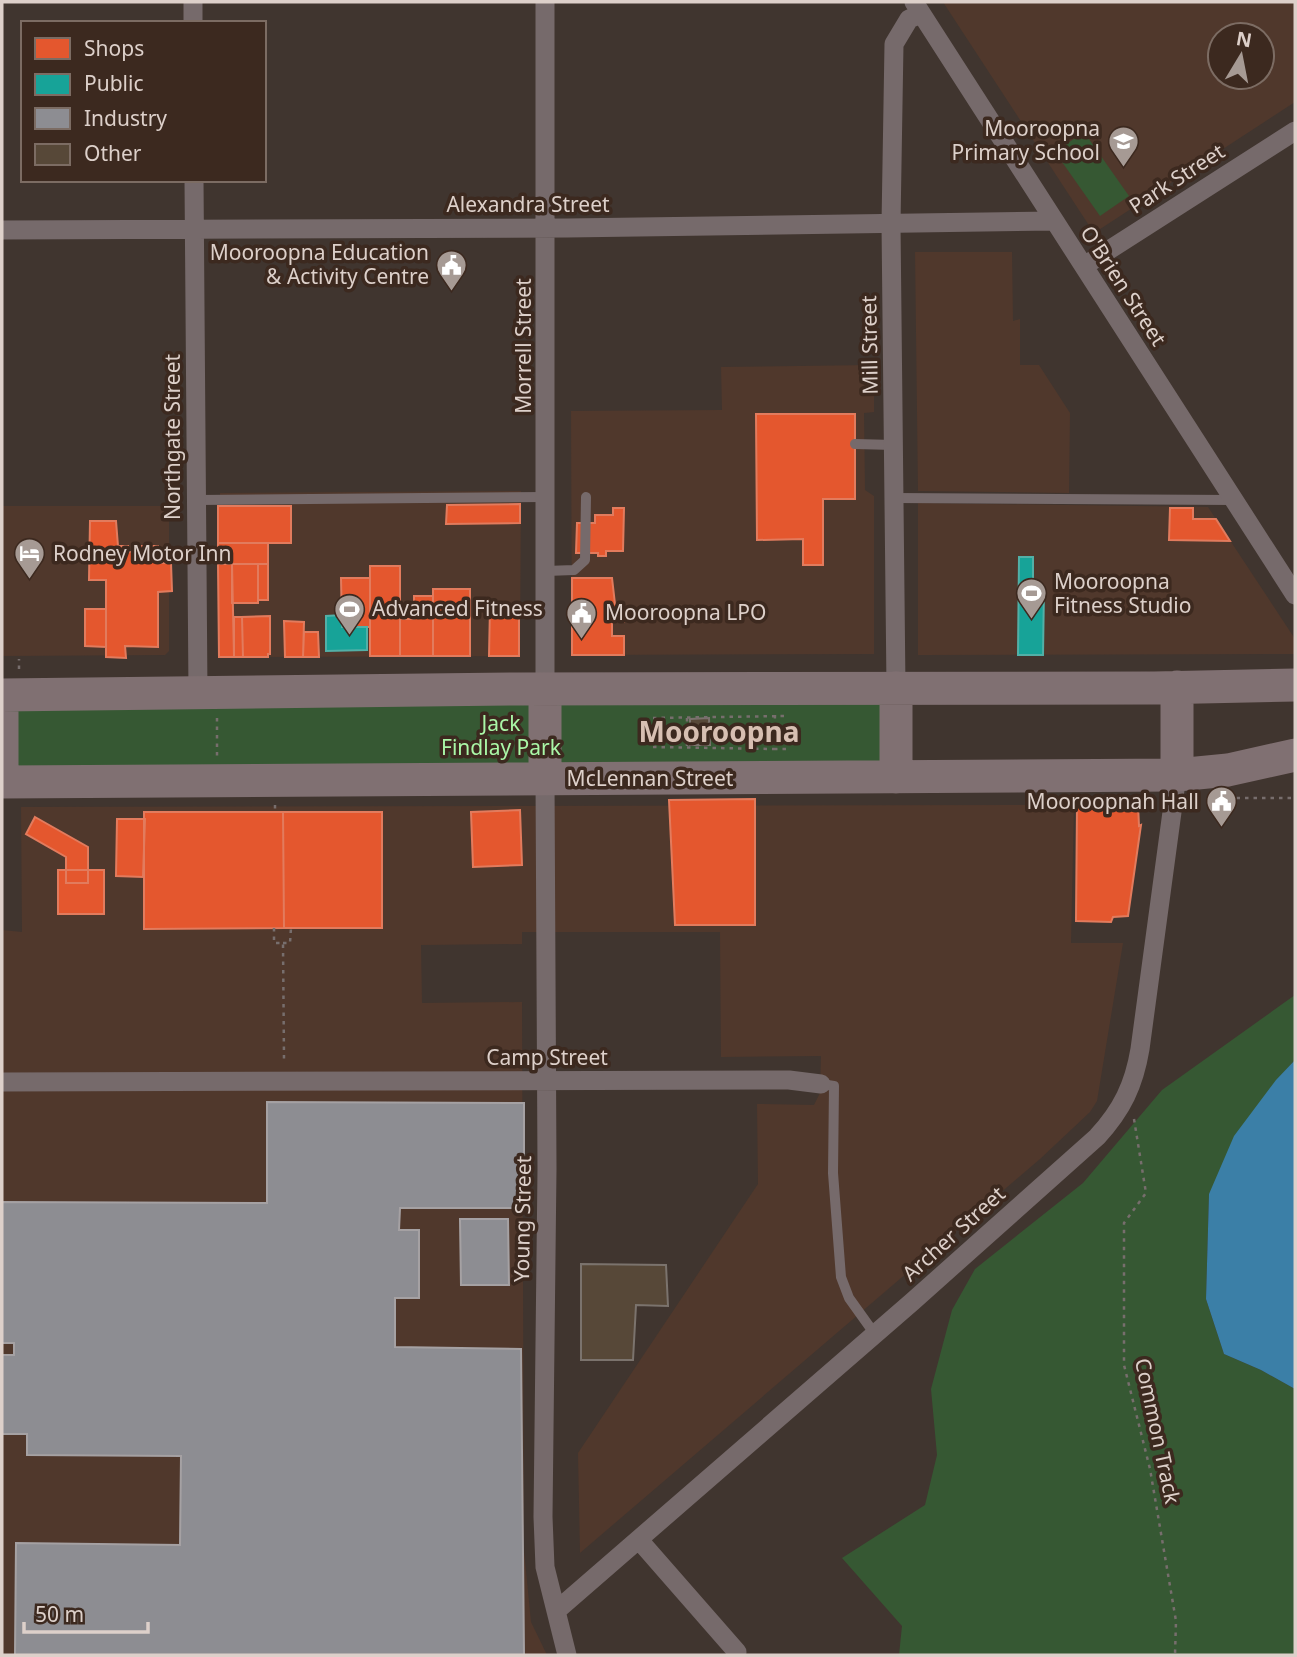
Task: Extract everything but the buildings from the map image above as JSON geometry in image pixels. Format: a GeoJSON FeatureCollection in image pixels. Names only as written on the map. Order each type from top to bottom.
{"type":"FeatureCollection","features":[{"type":"Feature","properties":{"kind":"highway"},"geometry":{"type":"LineString","coordinates":[[2,695],[1295,685]]}},
{"type":"Feature","properties":{"kind":"highway"},"geometry":{"type":"LineString","coordinates":[[1175,787],[1177,687]]}},
{"type":"Feature","properties":{"kind":"highway"},"geometry":{"type":"LineString","coordinates":[[896,688],[896,777]]}},
{"type":"Feature","properties":{"kind":"highway"},"geometry":{"type":"LineString","coordinates":[[545,689],[545,779]]}},
{"type":"Feature","properties":{"kind":"highway"},"geometry":{"type":"LineString","coordinates":[[2,710],[2,782]]}},
{"type":"Feature","properties":{"kind":"highway","name":"McLennan Street"},"geometry":{"type":"LineString","coordinates":[[2,782],[896,777],[1175,787],[1228,770],[1295,755]]}},
{"type":"Feature","properties":{"kind":"street"},"geometry":{"type":"LineString","coordinates":[[193,2],[193,21]]}},
{"type":"Feature","properties":{"kind":"street","name":"Morrell Street"},"geometry":{"type":"LineString","coordinates":[[545,2],[545,689]]}},
{"type":"Feature","properties":{"kind":"street","name":"O'Brien Street"},"geometry":{"type":"LineString","coordinates":[[917,8],[1295,595]]}},
{"type":"Feature","properties":{"kind":"street","name":"Mill Street"},"geometry":{"type":"LineString","coordinates":[[896,688],[891,224],[894,44],[917,8]]}},
{"type":"Feature","properties":{"kind":"street","name":"Park Street"},"geometry":{"type":"LineString","coordinates":[[1084,266],[1295,131]]}},
{"type":"Feature","properties":{"kind":"street","name":"Northgate Street"},"geometry":{"type":"LineString","coordinates":[[194,182],[197,500],[208,692]]}},
{"type":"Feature","properties":{"kind":"street","name":"Alexandra Street"},"geometry":{"type":"LineString","coordinates":[[2,230],[546,228],[1054,221]]}},
{"type":"Feature","properties":{"kind":"street","name":"Young Street"},"geometry":{"type":"LineString","coordinates":[[545,779],[547,1169],[543,1517],[545,1567],[567,1655]]}},
{"type":"Feature","properties":{"kind":"street"},"geometry":{"type":"LineString","coordinates":[[2,782],[2,787]]}},
{"type":"Feature","properties":{"kind":"street","name":"Archer Street"},"geometry":{"type":"LineString","coordinates":[[556,1611],[912,1302],[1097,1137],[1120,1109],[1133,1082],[1140,1049],[1175,787]]}},
{"type":"Feature","properties":{"kind":"street","name":"Camp Street"},"geometry":{"type":"LineString","coordinates":[[2,1082],[789,1080],[821,1084]]}},
{"type":"Feature","properties":{"kind":"street"},"geometry":{"type":"LineString","coordinates":[[639,1540],[738,1654]]}},
{"type":"Feature","properties":{"kind":"lane"},"geometry":{"type":"LineString","coordinates":[[856,444],[894,445]]}},
{"type":"Feature","properties":{"kind":"lane"},"geometry":{"type":"LineString","coordinates":[[197,500],[546,497]]}},
{"type":"Feature","properties":{"kind":"lane"},"geometry":{"type":"LineString","coordinates":[[546,571],[573,569],[585,560],[586,497]]}},
{"type":"Feature","properties":{"kind":"lane"},"geometry":{"type":"LineString","coordinates":[[894,498],[1235,500]]}},
{"type":"Feature","properties":{"kind":"lane","name":"Camp Street"},"geometry":{"type":"LineString","coordinates":[[821,1084],[834,1086],[833,1173],[841,1277],[849,1298],[874,1333]]}},
{"type":"Feature","properties":{"kind":"path"},"geometry":{"type":"LineString","coordinates":[[208,692],[218,781]]}},
{"type":"Feature","properties":{"kind":"path"},"geometry":{"type":"LineString","coordinates":[[774,749],[775,716]]}},
{"type":"Feature","properties":{"kind":"path"},"geometry":{"type":"LineString","coordinates":[[653,718],[786,716]]}},
{"type":"Feature","properties":{"kind":"path"},"geometry":{"type":"LineString","coordinates":[[687,718],[687,748]]}},
{"type":"Feature","properties":{"kind":"path"},"geometry":{"type":"LineString","coordinates":[[653,747],[786,749]]}},
{"type":"Feature","properties":{"kind":"path"},"geometry":{"type":"LineString","coordinates":[[1175,787],[1295,798]]}},
{"type":"Feature","properties":{"kind":"path"},"geometry":{"type":"LineString","coordinates":[[275,805],[275,812]]}},
{"type":"Feature","properties":{"kind":"path"},"geometry":{"type":"LineString","coordinates":[[274,928],[274,943],[290,943],[291,928]]}},
{"type":"Feature","properties":{"kind":"path"},"geometry":{"type":"LineString","coordinates":[[283,943],[284,1059]]}},
{"type":"Feature","properties":{"kind":"path","name":"Common Track"},"geometry":{"type":"LineString","coordinates":[[1128,1095],[1146,1192],[1124,1223],[1124,1365],[1153,1482],[1176,1621],[1175,1655]]}},
{"type":"Feature","properties":{"kind":"shaded area","name":"Mooroopna Primary School"},"geometry":{"type":"Polygon","coordinates":[[[943,2],[1295,2],[1295,102],[1094,233],[943,2]]]}},
{"type":"Feature","properties":{"kind":"shaded area"},"geometry":{"type":"Polygon","coordinates":[[[915,252],[1012,252],[1013,321],[1020,319],[1020,365],[1039,365],[1070,413],[1069,493],[918,491],[915,252]]]}},
{"type":"Feature","properties":{"kind":"shaded area"},"geometry":{"type":"Polygon","coordinates":[[[874,365],[874,412],[864,413],[865,490],[874,496],[874,654],[572,655],[571,411],[722,410],[721,367],[874,365]]]}},
{"type":"Feature","properties":{"kind":"shaded area"},"geometry":{"type":"Polygon","coordinates":[[[521,491],[520,656],[219,657],[220,493],[521,491]]]}},
{"type":"Feature","properties":{"kind":"shaded area"},"geometry":{"type":"Polygon","coordinates":[[[918,503],[1208,507],[1295,639],[1295,654],[918,655],[918,503]]]}},
{"type":"Feature","properties":{"kind":"shaded area"},"geometry":{"type":"Polygon","coordinates":[[[2,506],[169,506],[169,651],[165,655],[2,656],[2,506]]]}},
{"type":"Feature","properties":{"kind":"shaded area"},"geometry":{"type":"Polygon","coordinates":[[[1074,805],[1071,943],[1123,943],[1097,1101],[1090,1112],[1040,1159],[580,1553],[578,1453],[758,1184],[757,1104],[814,1105],[820,1093],[821,1056],[721,1057],[720,932],[522,932],[522,944],[421,945],[422,1003],[522,1002],[524,1550],[531,1622],[547,1655],[2,1655],[2,930],[22,932],[21,807],[1074,805]]]}},
{"type":"Feature","properties":{"kind":"green space"},"geometry":{"type":"Polygon","coordinates":[[[1084,132],[1129,196],[1100,216],[1055,152],[1084,132]]]}},
{"type":"Feature","properties":{"kind":"green space","name":"Jack Findlay Park"},"geometry":{"type":"Polygon","coordinates":[[[537,701],[534,769],[10,766],[9,705],[537,701]]]}},
{"type":"Feature","properties":{"kind":"green space","name":"Jack Findlay Park"},"geometry":{"type":"Polygon","coordinates":[[[882,702],[880,761],[553,766],[557,703],[882,702]]]}},
{"type":"Feature","properties":{"kind":"green space"},"geometry":{"type":"Polygon","coordinates":[[[1295,995],[1295,1060],[1276,1081],[1209,1194],[1206,1299],[1224,1354],[1295,1389],[1295,1655],[899,1655],[902,1626],[842,1558],[925,1505],[937,1455],[931,1389],[952,1310],[975,1269],[1083,1183],[1162,1090],[1295,995]]]}},
{"type":"Feature","properties":{"kind":"water"},"geometry":{"type":"Polygon","coordinates":[[[1295,1060],[1295,1389],[1224,1354],[1206,1299],[1209,1194],[1234,1136],[1276,1080],[1295,1060]]]}},
{"type":"Feature","properties":{"kind":"place","name":"Mooroopna Primary School"},"geometry":{"type":"Point","coordinates":[1123,168]}},
{"type":"Feature","properties":{"kind":"place","name":"Mooroopna Education & Activity Centre"},"geometry":{"type":"Point","coordinates":[452,292]}},
{"type":"Feature","properties":{"kind":"place","name":"Rodney Motor Inn"},"geometry":{"type":"Point","coordinates":[30,581]}},
{"type":"Feature","properties":{"kind":"place","name":"Mooroopna Fitness Studio"},"geometry":{"type":"Point","coordinates":[1031,621]}},
{"type":"Feature","properties":{"kind":"place","name":"Advanced Fitness"},"geometry":{"type":"Point","coordinates":[349,636]}},
{"type":"Feature","properties":{"kind":"place","name":"Mooroopna LPO"},"geometry":{"type":"Point","coordinates":[582,640]}},
{"type":"Feature","properties":{"kind":"place","name":"Mooroopnah Hall"},"geometry":{"type":"Point","coordinates":[1222,829]}},
{"type":"Feature","properties":{"kind":"district","name":"Mooroopna"},"geometry":{"type":"Point","coordinates":[719,732]}}]}
